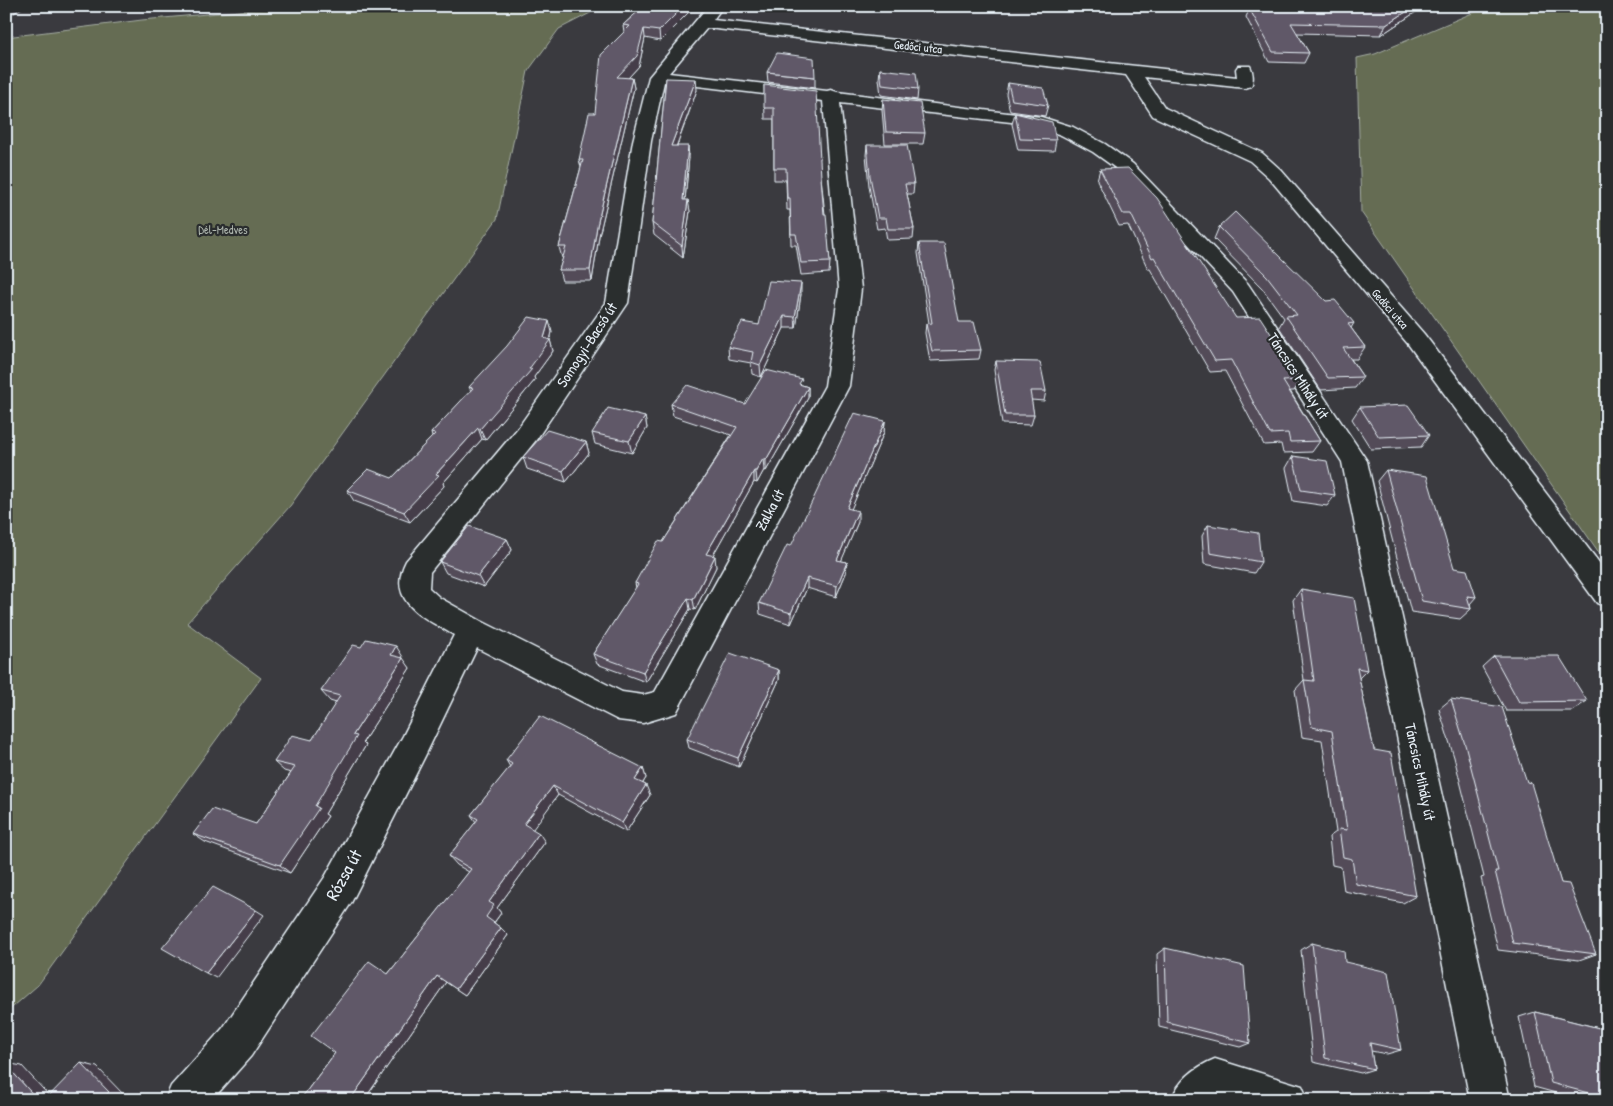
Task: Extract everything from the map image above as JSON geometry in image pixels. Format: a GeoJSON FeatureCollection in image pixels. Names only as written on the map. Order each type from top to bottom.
{"type":"FeatureCollection","features":[{"type":"Feature","properties":{"kind":"street","name":"Gedőci utca"},"geometry":{"type":"LineString","coordinates":[[710,15],[1132,71],[1245,83],[1244,69]]}},
{"type":"Feature","properties":{"kind":"street","name":"Somogyi-Bacsó út"},"geometry":{"type":"LineString","coordinates":[[471,630],[430,606],[415,593],[416,569],[527,434],[617,304],[642,141],[657,77],[710,15]]}},
{"type":"Feature","properties":{"kind":"street","name":"Gedőci utca"},"geometry":{"type":"LineString","coordinates":[[1132,71],[1159,112],[1256,157],[1275,174],[1416,339],[1607,595]]}},
{"type":"Feature","properties":{"kind":"street","name":"Táncsics Mihály út"},"geometry":{"type":"LineString","coordinates":[[657,77],[831,95],[1010,117],[1041,122],[1067,131],[1099,148],[1127,168],[1241,288],[1354,461],[1490,1100]]}},
{"type":"Feature","properties":{"kind":"street","name":"Zalka út"},"geometry":{"type":"LineString","coordinates":[[471,630],[618,706],[643,709],[665,703],[837,386],[850,288],[831,95]]}},
{"type":"Feature","properties":{"kind":"street","name":"Rózsa út"},"geometry":{"type":"LineString","coordinates":[[185,1100],[237,1042],[338,890],[414,746],[471,630]]}},
{"type":"Feature","properties":{"kind":"street"},"geometry":{"type":"LineString","coordinates":[[1191,1100],[1215,1079],[1288,1100]]}},
{"type":"Feature","properties":{"kind":"green space","name":"Dél-Medves"},"geometry":{"type":"Polygon","coordinates":[[[270,6],[604,6],[559,29],[528,71],[497,219],[290,506],[187,623],[261,678],[38,985],[6,1013],[6,37],[142,20],[261,9],[270,6]]]}},
{"type":"Feature","properties":{"kind":"green space"},"geometry":{"type":"Polygon","coordinates":[[[1489,6],[1607,6],[1607,564],[1361,212],[1357,58],[1375,54],[1489,6]]]}},
{"type":"Feature","properties":{"kind":"building"},"geometry":{"type":"Polygon","coordinates":[[[6,6],[13,6],[6,11],[6,6]]]}},
{"type":"Feature","properties":{"kind":"building"},"geometry":{"type":"Polygon","coordinates":[[[644,6],[684,6],[659,31],[644,29],[637,56],[617,77],[632,78],[597,226],[590,270],[559,270],[566,247],[559,247],[583,160],[579,160],[589,113],[595,113],[601,55],[630,26],[623,25],[644,6]]]}},
{"type":"Feature","properties":{"kind":"building"},"geometry":{"type":"Polygon","coordinates":[[[1256,6],[1415,6],[1386,25],[1291,23],[1309,53],[1273,52],[1249,8],[1257,8],[1256,6]]]}},
{"type":"Feature","properties":{"kind":"building"},"geometry":{"type":"Polygon","coordinates":[[[777,53],[814,58],[815,77],[767,72],[777,53]]]}},
{"type":"Feature","properties":{"kind":"building"},"geometry":{"type":"Polygon","coordinates":[[[880,69],[916,73],[918,89],[882,85],[880,69]]]}},
{"type":"Feature","properties":{"kind":"building"},"geometry":{"type":"Polygon","coordinates":[[[666,78],[696,79],[671,146],[688,146],[683,200],[688,200],[682,246],[652,223],[666,78]]]}},
{"type":"Feature","properties":{"kind":"building"},"geometry":{"type":"Polygon","coordinates":[[[1008,83],[1043,88],[1048,105],[1012,100],[1008,83]]]}},
{"type":"Feature","properties":{"kind":"building"},"geometry":{"type":"Polygon","coordinates":[[[764,85],[816,91],[824,214],[826,214],[830,262],[801,263],[796,234],[791,234],[790,198],[787,198],[786,168],[774,168],[774,108],[764,108],[764,85]]]}},
{"type":"Feature","properties":{"kind":"building"},"geometry":{"type":"Polygon","coordinates":[[[883,99],[920,103],[925,133],[886,132],[883,99]]]}},
{"type":"Feature","properties":{"kind":"building"},"geometry":{"type":"Polygon","coordinates":[[[1015,113],[1052,122],[1056,140],[1020,139],[1015,113]]]}},
{"type":"Feature","properties":{"kind":"building"},"geometry":{"type":"Polygon","coordinates":[[[867,145],[907,145],[914,184],[905,184],[914,229],[888,229],[886,218],[878,218],[870,176],[867,145]]]}},
{"type":"Feature","properties":{"kind":"building"},"geometry":{"type":"Polygon","coordinates":[[[1128,168],[1157,198],[1236,318],[1260,317],[1301,380],[1283,381],[1320,441],[1290,442],[1288,433],[1270,434],[1231,360],[1215,361],[1154,257],[1152,258],[1131,214],[1123,214],[1100,169],[1128,168]]]}},
{"type":"Feature","properties":{"kind":"building"},"geometry":{"type":"Polygon","coordinates":[[[1235,212],[1326,301],[1335,300],[1354,323],[1348,324],[1365,347],[1343,348],[1363,377],[1328,378],[1286,316],[1297,315],[1267,276],[1219,227],[1235,212]]]}},
{"type":"Feature","properties":{"kind":"building"},"geometry":{"type":"Polygon","coordinates":[[[919,243],[944,243],[959,322],[974,322],[981,350],[932,351],[926,324],[932,323],[919,243]]]}},
{"type":"Feature","properties":{"kind":"building"},"geometry":{"type":"Polygon","coordinates":[[[769,281],[801,283],[795,317],[784,316],[760,365],[751,362],[753,352],[728,347],[742,322],[759,325],[769,281]]]}},
{"type":"Feature","properties":{"kind":"building"},"geometry":{"type":"Polygon","coordinates":[[[529,317],[549,321],[544,338],[550,340],[529,369],[532,369],[480,429],[478,428],[436,474],[439,475],[404,512],[347,490],[368,469],[392,478],[435,434],[431,433],[473,388],[469,387],[507,346],[529,317]]]}},
{"type":"Feature","properties":{"kind":"building"},"geometry":{"type":"Polygon","coordinates":[[[996,361],[1040,362],[1046,391],[1030,391],[1034,415],[1005,415],[996,361]]]}},
{"type":"Feature","properties":{"kind":"building"},"geometry":{"type":"Polygon","coordinates":[[[766,370],[802,379],[799,384],[808,387],[766,460],[763,459],[756,471],[754,471],[706,554],[715,556],[693,600],[688,598],[643,672],[593,654],[638,584],[635,583],[658,541],[663,542],[737,427],[671,404],[687,385],[745,404],[766,370]]]}},
{"type":"Feature","properties":{"kind":"building"},"geometry":{"type":"Polygon","coordinates":[[[1408,405],[1429,435],[1379,437],[1360,407],[1408,405]]]}},
{"type":"Feature","properties":{"kind":"building"},"geometry":{"type":"Polygon","coordinates":[[[608,408],[645,417],[629,441],[592,433],[608,408]]]}},
{"type":"Feature","properties":{"kind":"building"},"geometry":{"type":"Polygon","coordinates":[[[854,413],[885,421],[847,508],[858,511],[837,560],[847,562],[837,586],[807,578],[791,613],[759,603],[787,545],[791,546],[854,413]]]}},
{"type":"Feature","properties":{"kind":"building"},"geometry":{"type":"Polygon","coordinates":[[[547,430],[586,442],[563,471],[523,457],[547,430]]]}},
{"type":"Feature","properties":{"kind":"building"},"geometry":{"type":"Polygon","coordinates":[[[1293,456],[1327,461],[1335,495],[1301,490],[1293,456]]]}},
{"type":"Feature","properties":{"kind":"building"},"geometry":{"type":"Polygon","coordinates":[[[1386,470],[1427,476],[1454,568],[1467,570],[1476,597],[1467,596],[1471,609],[1422,601],[1386,470]]]}},
{"type":"Feature","properties":{"kind":"building"},"geometry":{"type":"Polygon","coordinates":[[[1208,525],[1258,533],[1261,562],[1210,553],[1208,525]]]}},
{"type":"Feature","properties":{"kind":"building"},"geometry":{"type":"Polygon","coordinates":[[[469,526],[507,539],[478,576],[440,562],[469,526]]]}},
{"type":"Feature","properties":{"kind":"building"},"geometry":{"type":"Polygon","coordinates":[[[1301,589],[1354,598],[1367,670],[1357,668],[1374,750],[1391,753],[1416,896],[1356,884],[1352,859],[1343,857],[1339,829],[1347,830],[1332,731],[1312,727],[1304,680],[1314,681],[1301,589]]]}},
{"type":"Feature","properties":{"kind":"building"},"geometry":{"type":"Polygon","coordinates":[[[366,639],[396,646],[391,655],[403,658],[353,735],[357,736],[315,806],[319,808],[280,865],[193,834],[212,809],[256,824],[295,767],[274,762],[292,735],[312,740],[340,696],[321,691],[353,645],[361,647],[366,639]]]}},
{"type":"Feature","properties":{"kind":"building"},"geometry":{"type":"Polygon","coordinates":[[[730,653],[779,670],[738,758],[687,739],[730,653]]]}},
{"type":"Feature","properties":{"kind":"building"},"geometry":{"type":"Polygon","coordinates":[[[1494,656],[1559,656],[1587,701],[1519,702],[1494,656]]]}},
{"type":"Feature","properties":{"kind":"building"},"geometry":{"type":"Polygon","coordinates":[[[1451,699],[1502,707],[1527,782],[1531,783],[1561,883],[1569,884],[1596,954],[1513,943],[1495,871],[1498,871],[1466,748],[1451,699]]]}},
{"type":"Feature","properties":{"kind":"building"},"geometry":{"type":"Polygon","coordinates":[[[540,716],[643,768],[635,780],[646,785],[622,823],[553,786],[524,824],[539,833],[489,902],[494,905],[486,917],[501,928],[456,989],[437,976],[350,1100],[300,1100],[335,1053],[311,1036],[369,961],[388,974],[471,869],[449,856],[478,819],[471,815],[512,764],[506,760],[540,716]]]}},
{"type":"Feature","properties":{"kind":"building"},"geometry":{"type":"Polygon","coordinates":[[[213,887],[256,910],[206,973],[162,948],[213,887]]]}},
{"type":"Feature","properties":{"kind":"building"},"geometry":{"type":"Polygon","coordinates":[[[1312,943],[1344,951],[1345,962],[1388,972],[1401,1050],[1370,1043],[1374,1069],[1325,1058],[1312,943]]]}},
{"type":"Feature","properties":{"kind":"building"},"geometry":{"type":"Polygon","coordinates":[[[1165,948],[1244,966],[1250,1043],[1167,1022],[1165,948]]]}},
{"type":"Feature","properties":{"kind":"building"},"geometry":{"type":"Polygon","coordinates":[[[1535,1012],[1607,1030],[1607,1098],[1551,1083],[1535,1012]]]}},
{"type":"Feature","properties":{"kind":"building"},"geometry":{"type":"Polygon","coordinates":[[[81,1063],[109,1092],[102,1100],[45,1100],[81,1063]]]}},
{"type":"Feature","properties":{"kind":"building"},"geometry":{"type":"Polygon","coordinates":[[[6,1065],[38,1100],[6,1100],[6,1065]]]}}]}
